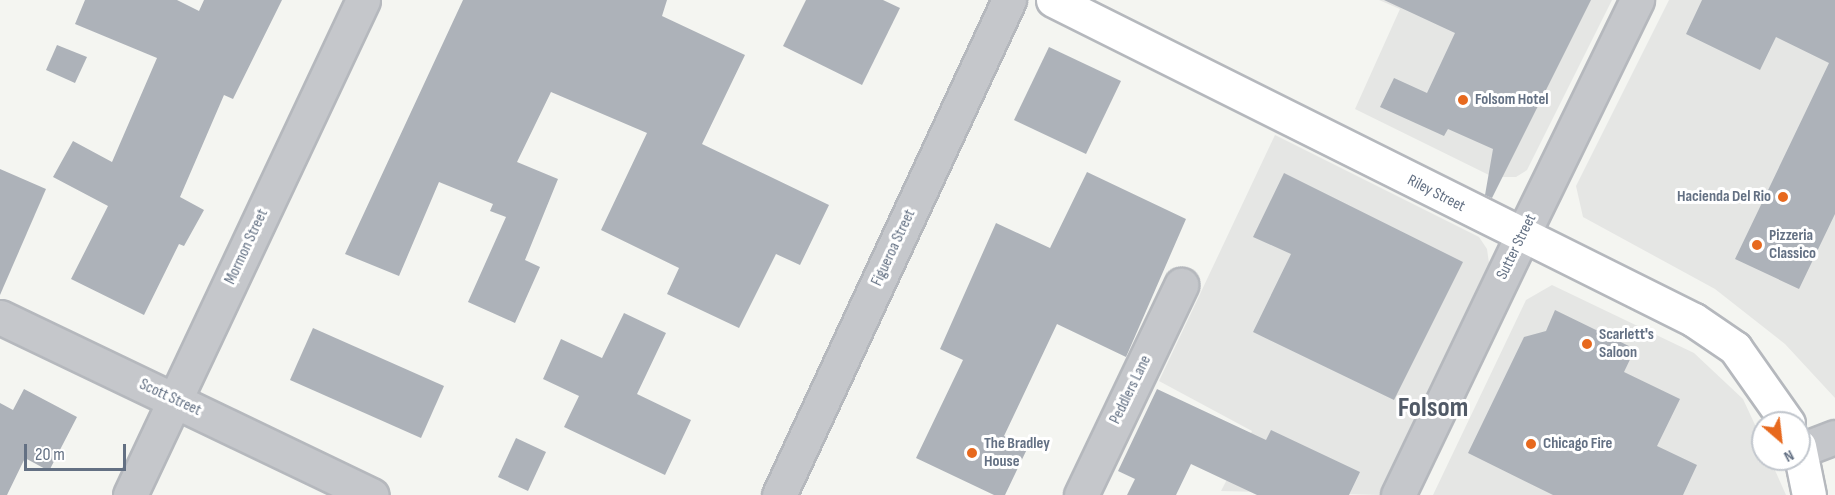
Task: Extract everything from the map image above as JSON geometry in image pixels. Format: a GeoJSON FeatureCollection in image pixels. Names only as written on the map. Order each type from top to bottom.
{"type":"FeatureCollection","features":[{"type":"Feature","properties":{"kind":"main road","name":"Riley Street"},"geometry":{"type":"LineString","coordinates":[[1053,0],[1521,238],[1694,320],[1735,348],[1777,411]]}},
{"type":"Feature","properties":{"kind":"main road"},"geometry":{"type":"LineString","coordinates":[[1803,471],[1809,495]]}},
{"type":"Feature","properties":{"kind":"street","name":"Mormon Street"},"geometry":{"type":"LineString","coordinates":[[130,495],[363,0]]}},
{"type":"Feature","properties":{"kind":"street","name":"Figueroa Street"},"geometry":{"type":"LineString","coordinates":[[779,495],[1009,0]]}},
{"type":"Feature","properties":{"kind":"street","name":"Sutter Street"},"geometry":{"type":"LineString","coordinates":[[1398,495],[1637,0]]}},
{"type":"Feature","properties":{"kind":"street","name":"Peddlers Lane"},"geometry":{"type":"LineString","coordinates":[[1081,495],[1181,285]]}},
{"type":"Feature","properties":{"kind":"street","name":"Scott Street"},"geometry":{"type":"LineString","coordinates":[[0,318],[372,495]]}},
{"type":"Feature","properties":{"kind":"street"},"geometry":{"type":"LineString","coordinates":[[1811,439],[1835,437]]}},
{"type":"Feature","properties":{"kind":"shaded area"},"geometry":{"type":"Polygon","coordinates":[[[1379,0],[1612,0],[1527,170],[1516,177],[1493,177],[1355,109],[1400,9],[1379,0]]]}},
{"type":"Feature","properties":{"kind":"shaded area"},"geometry":{"type":"Polygon","coordinates":[[[1669,0],[1835,0],[1835,398],[1785,344],[1715,289],[1583,217],[1576,186],[1669,0]]]}},
{"type":"Feature","properties":{"kind":"shaded area"},"geometry":{"type":"Polygon","coordinates":[[[1275,135],[1479,237],[1487,249],[1490,270],[1380,495],[1221,491],[1252,431],[1159,381],[1275,135]]]}},
{"type":"Feature","properties":{"kind":"shaded area"},"geometry":{"type":"Polygon","coordinates":[[[1552,285],[1694,353],[1743,399],[1751,416],[1751,471],[1775,471],[1786,495],[1433,495],[1526,300],[1552,285]]]}},
{"type":"Feature","properties":{"kind":"building"},"geometry":{"type":"Polygon","coordinates":[[[85,0],[177,0],[199,11],[204,0],[282,0],[233,99],[224,95],[180,197],[204,210],[184,246],[179,244],[144,315],[71,279],[108,206],[53,177],[73,141],[112,162],[157,58],[75,24],[85,0]]]}},
{"type":"Feature","properties":{"kind":"building"},"geometry":{"type":"Polygon","coordinates":[[[463,0],[667,0],[662,16],[745,55],[702,144],[829,205],[800,265],[776,254],[739,328],[667,294],[679,268],[601,230],[647,133],[551,92],[517,162],[558,179],[525,260],[540,267],[515,323],[468,302],[506,217],[490,211],[493,204],[439,182],[399,276],[345,254],[463,0]]]}},
{"type":"Feature","properties":{"kind":"building"},"geometry":{"type":"Polygon","coordinates":[[[806,0],[883,0],[900,8],[862,85],[783,46],[806,0]]]}},
{"type":"Feature","properties":{"kind":"building"},"geometry":{"type":"Polygon","coordinates":[[[1384,0],[1591,0],[1492,198],[1485,195],[1493,149],[1448,129],[1444,136],[1380,107],[1394,78],[1427,93],[1455,33],[1384,0]]]}},
{"type":"Feature","properties":{"kind":"building"},"geometry":{"type":"Polygon","coordinates":[[[1702,0],[1835,0],[1835,214],[1799,289],[1735,259],[1829,63],[1776,37],[1760,70],[1686,34],[1702,0]]]}},
{"type":"Feature","properties":{"kind":"building"},"geometry":{"type":"Polygon","coordinates":[[[57,45],[87,57],[75,83],[46,70],[57,45]]]}},
{"type":"Feature","properties":{"kind":"building"},"geometry":{"type":"Polygon","coordinates":[[[1049,47],[1121,81],[1086,154],[1014,120],[1049,47]]]}},
{"type":"Feature","properties":{"kind":"building"},"geometry":{"type":"Polygon","coordinates":[[[0,169],[46,189],[0,295],[0,169]]]}},
{"type":"Feature","properties":{"kind":"building"},"geometry":{"type":"Polygon","coordinates":[[[1087,172],[1186,219],[1126,357],[1057,324],[1004,436],[1028,447],[1005,495],[994,495],[916,458],[963,360],[940,349],[996,223],[1050,248],[1087,172]]]}},
{"type":"Feature","properties":{"kind":"building"},"geometry":{"type":"Polygon","coordinates":[[[1284,173],[1463,262],[1394,400],[1253,332],[1291,254],[1253,237],[1284,173]]]}},
{"type":"Feature","properties":{"kind":"building"},"geometry":{"type":"Polygon","coordinates":[[[1555,310],[1635,349],[1624,372],[1680,399],[1657,446],[1697,465],[1683,495],[1553,495],[1468,453],[1524,337],[1546,331],[1555,310]]]}},
{"type":"Feature","properties":{"kind":"building"},"geometry":{"type":"Polygon","coordinates":[[[624,313],[666,333],[637,394],[691,420],[665,475],[564,427],[579,396],[543,379],[561,339],[602,358],[624,313]]]}},
{"type":"Feature","properties":{"kind":"building"},"geometry":{"type":"Polygon","coordinates":[[[313,328],[444,386],[421,438],[290,380],[313,328]]]}},
{"type":"Feature","properties":{"kind":"building"},"geometry":{"type":"Polygon","coordinates":[[[24,389],[77,417],[49,471],[25,458],[7,495],[0,495],[0,403],[13,410],[24,389]]]}},
{"type":"Feature","properties":{"kind":"building"},"geometry":{"type":"Polygon","coordinates":[[[1157,389],[1266,440],[1271,430],[1360,472],[1349,495],[1257,495],[1191,464],[1176,495],[1127,495],[1135,479],[1118,471],[1157,389]]]}},
{"type":"Feature","properties":{"kind":"building"},"geometry":{"type":"Polygon","coordinates":[[[516,438],[546,452],[528,491],[498,477],[516,438]]]}},
{"type":"Feature","properties":{"kind":"place","name":"Folsom Hotel"},"geometry":{"type":"Point","coordinates":[1463,100]}},
{"type":"Feature","properties":{"kind":"place","name":"Hacienda Del Rio"},"geometry":{"type":"Point","coordinates":[1783,197]}},
{"type":"Feature","properties":{"kind":"place","name":"Pizzeria Classico"},"geometry":{"type":"Point","coordinates":[1757,245]}},
{"type":"Feature","properties":{"kind":"place","name":"Scarlett's Saloon"},"geometry":{"type":"Point","coordinates":[1587,344]}},
{"type":"Feature","properties":{"kind":"place","name":"Chicago Fire"},"geometry":{"type":"Point","coordinates":[1531,444]}},
{"type":"Feature","properties":{"kind":"place","name":"The Bradley House"},"geometry":{"type":"Point","coordinates":[972,453]}},
{"type":"Feature","properties":{"kind":"district","name":"Folsom"},"geometry":{"type":"Point","coordinates":[1433,408]}}]}
